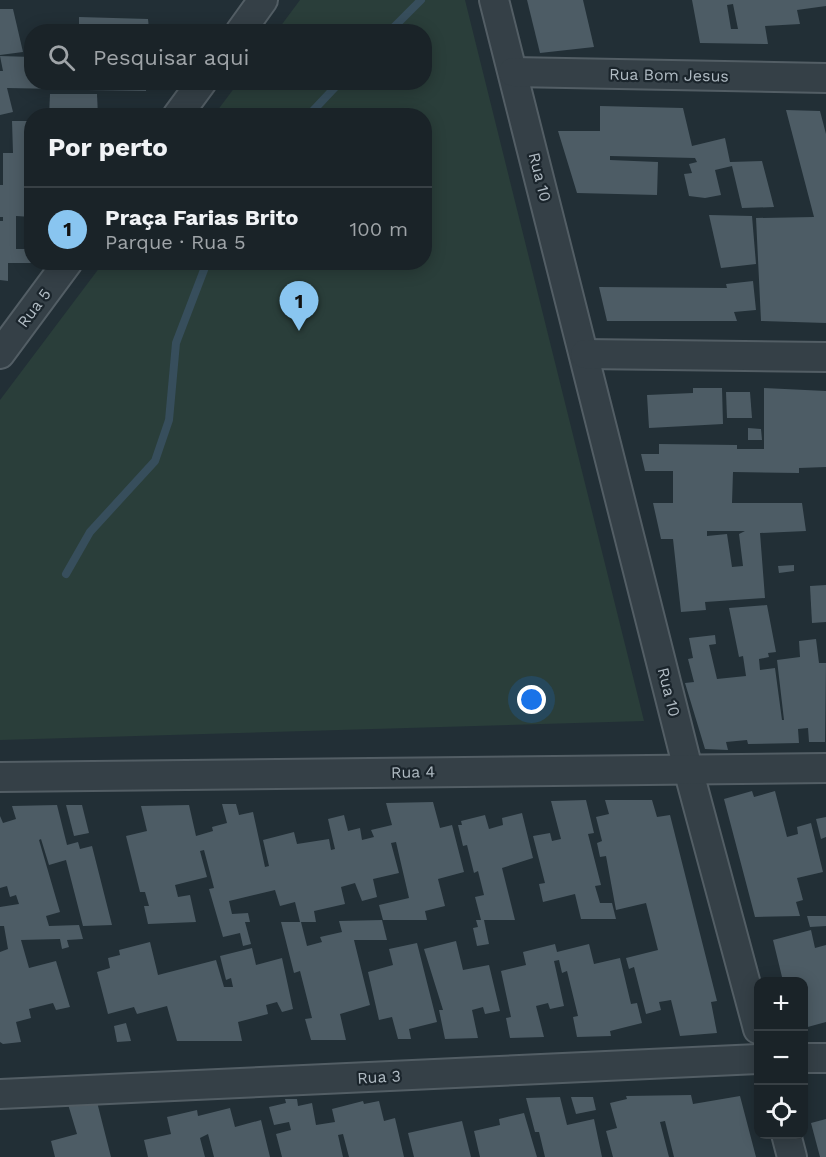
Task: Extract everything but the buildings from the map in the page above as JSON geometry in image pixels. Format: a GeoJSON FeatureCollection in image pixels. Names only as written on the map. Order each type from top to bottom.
{"type":"FeatureCollection","features":[{"type":"Feature","properties":{"kind":"street"},"geometry":{"type":"LineString","coordinates":[[246,24],[263,0]]}},
{"type":"Feature","properties":{"kind":"street","name":"Rua 10"},"geometry":{"type":"LineString","coordinates":[[494,0],[688,769],[754,1011]]}},
{"type":"Feature","properties":{"kind":"street","name":"Rua Bom Jesus"},"geometry":{"type":"LineString","coordinates":[[513,72],[826,78]]}},
{"type":"Feature","properties":{"kind":"street"},"geometry":{"type":"LineString","coordinates":[[183,108],[196,90]]}},
{"type":"Feature","properties":{"kind":"street","name":"Rua 5"},"geometry":{"type":"LineString","coordinates":[[0,354],[62,270]]}},
{"type":"Feature","properties":{"kind":"street"},"geometry":{"type":"LineString","coordinates":[[585,354],[826,357]]}},
{"type":"Feature","properties":{"kind":"street","name":"Rua 4"},"geometry":{"type":"LineString","coordinates":[[0,777],[826,768]]}},
{"type":"Feature","properties":{"kind":"street"},"geometry":{"type":"LineString","coordinates":[[808,1058],[826,1058]]}},
{"type":"Feature","properties":{"kind":"street","name":"Rua 3"},"geometry":{"type":"LineString","coordinates":[[0,1094],[754,1059]]}},
{"type":"Feature","properties":{"kind":"street"},"geometry":{"type":"LineString","coordinates":[[787,1139],[792,1157]]}},
{"type":"Feature","properties":{"kind":"green space"},"geometry":{"type":"Polygon","coordinates":[[[300,0],[465,0],[644,721],[0,740],[0,400],[98,270],[432,270],[432,108],[219,108],[233,90],[432,90],[432,24],[282,24],[300,0]]]}},
{"type":"Feature","properties":{"kind":"waterway"},"geometry":{"type":"LineString","coordinates":[[397,24],[421,0]]}},
{"type":"Feature","properties":{"kind":"waterway"},"geometry":{"type":"LineString","coordinates":[[316,108],[332,90]]}},
{"type":"Feature","properties":{"kind":"waterway"},"geometry":{"type":"LineString","coordinates":[[66,574],[90,532],[155,461],[169,420],[176,343],[204,270]]}},
{"type":"Feature","properties":{"kind":"place","name":"Praça Farias Brito"},"geometry":{"type":"Point","coordinates":[299,331]}}]}
